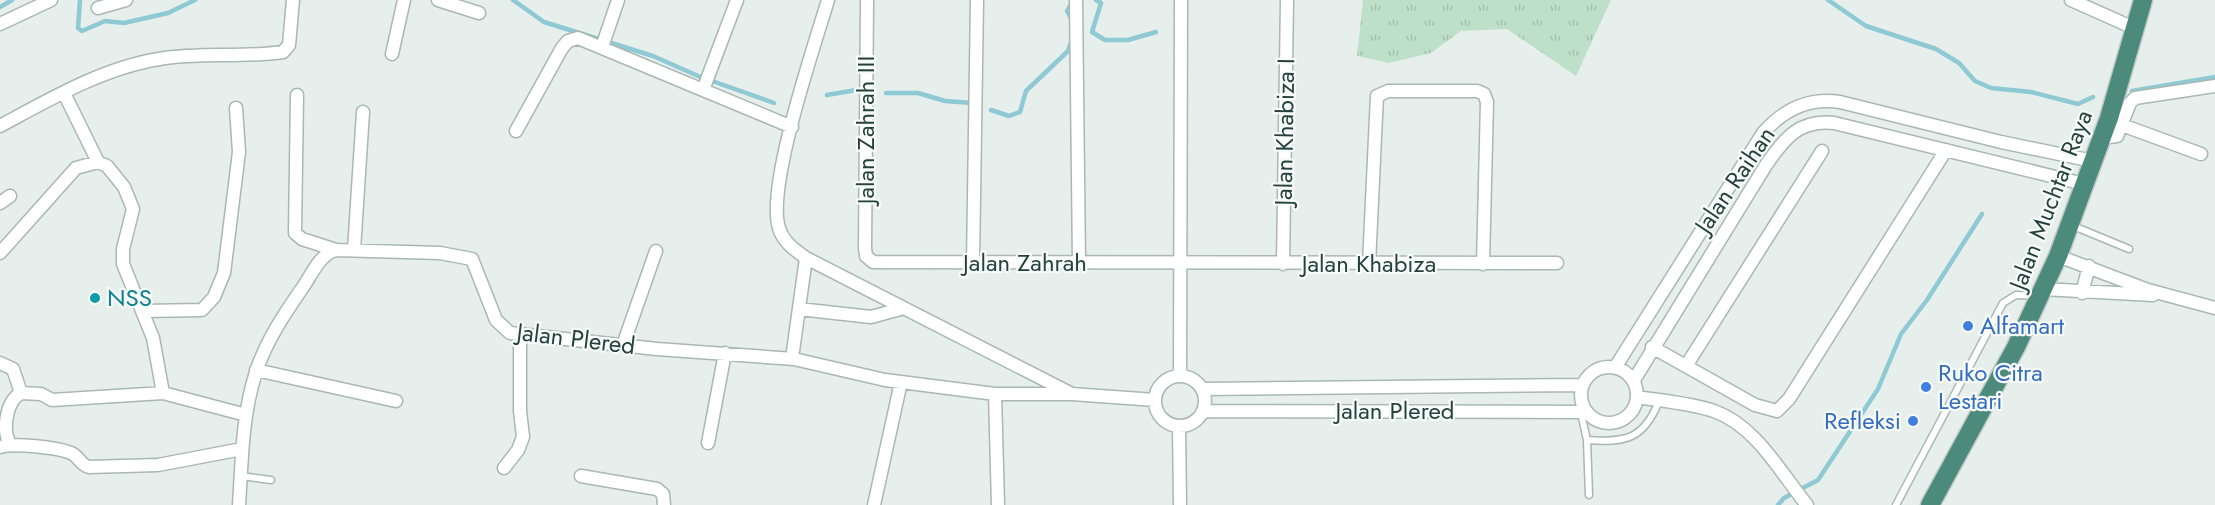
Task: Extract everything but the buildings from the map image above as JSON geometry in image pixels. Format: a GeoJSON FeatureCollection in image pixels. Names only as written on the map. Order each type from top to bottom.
{"type":"FeatureCollection","features":[{"type":"Feature","properties":{"kind":"highway","name":"Jalan Muchtar Raya"},"geometry":{"type":"LineString","coordinates":[[1930,505],[2042,292],[2058,256],[2112,110],[2143,0]]}},
{"type":"Feature","properties":{"kind":"street"},"geometry":{"type":"LineString","coordinates":[[0,24],[51,0]]}},
{"type":"Feature","properties":{"kind":"street"},"geometry":{"type":"LineString","coordinates":[[98,8],[126,0]]}},
{"type":"Feature","properties":{"kind":"street"},"geometry":{"type":"LineString","coordinates":[[0,126],[64,93],[125,67],[161,58],[283,52],[289,45],[293,0]]}},
{"type":"Feature","properties":{"kind":"street"},"geometry":{"type":"LineString","coordinates":[[392,54],[404,0]]}},
{"type":"Feature","properties":{"kind":"street"},"geometry":{"type":"LineString","coordinates":[[438,0],[479,13]]}},
{"type":"Feature","properties":{"kind":"street"},"geometry":{"type":"LineString","coordinates":[[603,45],[618,0]]}},
{"type":"Feature","properties":{"kind":"street"},"geometry":{"type":"LineString","coordinates":[[704,87],[737,0]]}},
{"type":"Feature","properties":{"kind":"street"},"geometry":{"type":"LineString","coordinates":[[828,0],[792,127],[776,195],[776,214],[783,238],[806,258],[1072,394]]}},
{"type":"Feature","properties":{"kind":"street","name":"Jalan Zahrah III"},"geometry":{"type":"LineString","coordinates":[[867,0],[865,248],[869,260]]}},
{"type":"Feature","properties":{"kind":"street"},"geometry":{"type":"LineString","coordinates":[[973,263],[977,0]]}},
{"type":"Feature","properties":{"kind":"street"},"geometry":{"type":"LineString","coordinates":[[1076,0],[1079,263]]}},
{"type":"Feature","properties":{"kind":"street"},"geometry":{"type":"LineString","coordinates":[[1180,376],[1181,0]]}},
{"type":"Feature","properties":{"kind":"street","name":"Jalan Khabiza I"},"geometry":{"type":"LineString","coordinates":[[1283,264],[1287,0]]}},
{"type":"Feature","properties":{"kind":"street"},"geometry":{"type":"LineString","coordinates":[[2071,0],[2136,29]]}},
{"type":"Feature","properties":{"kind":"street"},"geometry":{"type":"LineString","coordinates":[[516,131],[568,41],[584,39],[704,87],[792,127]]}},
{"type":"Feature","properties":{"kind":"street"},"geometry":{"type":"LineString","coordinates":[[2102,138],[2117,136],[2130,103],[2135,98],[2215,86]]}},
{"type":"Feature","properties":{"kind":"street"},"geometry":{"type":"LineString","coordinates":[[1370,264],[1377,96],[1388,91],[1477,91],[1484,94],[1487,102],[1482,264]]}},
{"type":"Feature","properties":{"kind":"street"},"geometry":{"type":"LineString","coordinates":[[64,93],[98,162],[113,172],[130,199],[132,216],[122,257],[153,338],[163,393]]}},
{"type":"Feature","properties":{"kind":"street","name":"Jalan Plered"},"geometry":{"type":"LineString","coordinates":[[297,95],[295,233],[307,241],[336,250],[440,253],[472,259],[496,320],[504,330],[520,334],[623,345],[794,359],[901,382],[995,394],[1072,394],[1155,400]]}},
{"type":"Feature","properties":{"kind":"street","name":"Jalan Raihan"},"geometry":{"type":"LineString","coordinates":[[1616,366],[1763,133],[1779,117],[1798,106],[1828,100],[2001,142],[2093,161]]}},
{"type":"Feature","properties":{"kind":"street"},"geometry":{"type":"LineString","coordinates":[[143,311],[202,310],[218,289],[224,273],[239,152],[236,108]]}},
{"type":"Feature","properties":{"kind":"street"},"geometry":{"type":"LineString","coordinates":[[354,250],[363,112]]}},
{"type":"Feature","properties":{"kind":"street"},"geometry":{"type":"LineString","coordinates":[[1898,138],[1904,118]]}},
{"type":"Feature","properties":{"kind":"street","name":"Jalan Raihan"},"geometry":{"type":"LineString","coordinates":[[1634,380],[1652,347],[1778,147],[1788,136],[1803,126],[1834,123],[2084,184]]}},
{"type":"Feature","properties":{"kind":"street"},"geometry":{"type":"LineString","coordinates":[[2122,125],[2201,154]]}},
{"type":"Feature","properties":{"kind":"street"},"geometry":{"type":"LineString","coordinates":[[1652,347],[1765,410],[1773,412],[1783,407],[1946,150]]}},
{"type":"Feature","properties":{"kind":"street"},"geometry":{"type":"LineString","coordinates":[[1686,366],[1822,151]]}},
{"type":"Feature","properties":{"kind":"street"},"geometry":{"type":"LineString","coordinates":[[0,253],[76,168],[98,162]]}},
{"type":"Feature","properties":{"kind":"street"},"geometry":{"type":"LineString","coordinates":[[1731,183],[1748,194]]}},
{"type":"Feature","properties":{"kind":"street"},"geometry":{"type":"LineString","coordinates":[[239,505],[246,415],[256,370],[273,335],[304,285],[326,254],[336,250]]}},
{"type":"Feature","properties":{"kind":"street"},"geometry":{"type":"LineString","coordinates":[[623,345],[656,251]]}},
{"type":"Feature","properties":{"kind":"street"},"geometry":{"type":"LineString","coordinates":[[2058,256],[2166,296],[2215,308]]}},
{"type":"Feature","properties":{"kind":"street"},"geometry":{"type":"LineString","coordinates":[[793,351],[806,258]]}},
{"type":"Feature","properties":{"kind":"street","name":"Jalan Zahrah"},"geometry":{"type":"LineString","coordinates":[[869,260],[883,264],[1181,264]]}},
{"type":"Feature","properties":{"kind":"street","name":"Jalan Khabiza"},"geometry":{"type":"LineString","coordinates":[[1181,264],[1557,263]]}},
{"type":"Feature","properties":{"kind":"street"},"geometry":{"type":"LineString","coordinates":[[2082,293],[2089,266]]}},
{"type":"Feature","properties":{"kind":"street"},"geometry":{"type":"LineString","coordinates":[[2042,292],[2166,296]]}},
{"type":"Feature","properties":{"kind":"street"},"geometry":{"type":"LineString","coordinates":[[799,309],[871,317],[904,308]]}},
{"type":"Feature","properties":{"kind":"street"},"geometry":{"type":"LineString","coordinates":[[504,468],[518,450],[523,437],[520,411],[520,334]]}},
{"type":"Feature","properties":{"kind":"street"},"geometry":{"type":"LineString","coordinates":[[708,442],[725,354]]}},
{"type":"Feature","properties":{"kind":"street"},"geometry":{"type":"LineString","coordinates":[[0,363],[13,369],[21,393]]}},
{"type":"Feature","properties":{"kind":"street"},"geometry":{"type":"LineString","coordinates":[[1616,366],[1626,371],[1634,380],[1637,397],[1635,408],[1617,422],[1606,423],[1595,420],[1584,412],[1582,385],[1595,369],[1616,366]]}},
{"type":"Feature","properties":{"kind":"street"},"geometry":{"type":"LineString","coordinates":[[256,370],[396,401]]}},
{"type":"Feature","properties":{"kind":"street"},"geometry":{"type":"LineString","coordinates":[[1180,376],[1190,377],[1202,389],[1205,400],[1203,411],[1189,424],[1179,426],[1162,418],[1155,400],[1163,382],[1180,376]]}},
{"type":"Feature","properties":{"kind":"street"},"geometry":{"type":"LineString","coordinates":[[874,505],[901,382]]}},
{"type":"Feature","properties":{"kind":"street"},"geometry":{"type":"LineString","coordinates":[[1202,389],[1395,389],[1582,385]]}},
{"type":"Feature","properties":{"kind":"street"},"geometry":{"type":"LineString","coordinates":[[1395,389],[1396,411]]}},
{"type":"Feature","properties":{"kind":"street"},"geometry":{"type":"LineString","coordinates":[[242,449],[158,465],[89,467],[68,452],[5,446],[11,403],[21,393],[41,394],[52,400],[163,393],[246,415]]}},
{"type":"Feature","properties":{"kind":"street"},"geometry":{"type":"LineString","coordinates":[[995,394],[998,505]]}},
{"type":"Feature","properties":{"kind":"street"},"geometry":{"type":"LineString","coordinates":[[1637,397],[1706,409],[1734,421],[1756,440],[1807,505]]}},
{"type":"Feature","properties":{"kind":"street","name":"Jalan Plered"},"geometry":{"type":"LineString","coordinates":[[1203,411],[1584,412]]}},
{"type":"Feature","properties":{"kind":"street"},"geometry":{"type":"LineString","coordinates":[[1179,426],[1180,505]]}},
{"type":"Feature","properties":{"kind":"street"},"geometry":{"type":"LineString","coordinates":[[581,476],[657,489],[663,494],[664,505]]}},
{"type":"Feature","properties":{"kind":"lane"},"geometry":{"type":"LineString","coordinates":[[2071,225],[2129,249]]}},
{"type":"Feature","properties":{"kind":"lane"},"geometry":{"type":"LineString","coordinates":[[1896,505],[2004,303],[2016,295],[2042,292]]}},
{"type":"Feature","properties":{"kind":"lane"},"geometry":{"type":"LineString","coordinates":[[1587,440],[1618,441],[1635,435],[1652,419],[1659,400]]}},
{"type":"Feature","properties":{"kind":"lane"},"geometry":{"type":"LineString","coordinates":[[1584,412],[1589,495]]}},
{"type":"Feature","properties":{"kind":"lane"},"geometry":{"type":"LineString","coordinates":[[241,477],[271,480]]}},
{"type":"Feature","properties":{"kind":"green space"},"geometry":{"type":"Polygon","coordinates":[[[1363,0],[1611,0],[1576,76],[1507,29],[1461,31],[1431,53],[1389,63],[1357,56],[1363,0]]]}},
{"type":"Feature","properties":{"kind":"waterway"},"geometry":{"type":"LineString","coordinates":[[0,7],[12,0]]}},
{"type":"Feature","properties":{"kind":"waterway"},"geometry":{"type":"LineString","coordinates":[[80,0],[78,28],[82,31],[105,21],[124,23],[168,13],[195,0]]}},
{"type":"Feature","properties":{"kind":"waterway"},"geometry":{"type":"LineString","coordinates":[[513,0],[544,22],[653,56],[698,76],[774,103]]}},
{"type":"Feature","properties":{"kind":"waterway"},"geometry":{"type":"LineString","coordinates":[[1096,0],[1101,3],[1092,32],[1105,40],[1128,40],[1156,32]]}},
{"type":"Feature","properties":{"kind":"waterway"},"geometry":{"type":"LineString","coordinates":[[1828,0],[1866,26],[1936,49],[1959,63],[1975,81],[1991,88],[2031,92],[2078,104],[2093,97]]}},
{"type":"Feature","properties":{"kind":"waterway"},"geometry":{"type":"LineString","coordinates":[[1072,3],[1067,11],[1072,20]]}},
{"type":"Feature","properties":{"kind":"waterway"},"geometry":{"type":"LineString","coordinates":[[991,110],[1009,116],[1020,112],[1026,91],[1068,51],[1072,39]]}},
{"type":"Feature","properties":{"kind":"waterway"},"geometry":{"type":"LineString","coordinates":[[2132,91],[2215,77]]}},
{"type":"Feature","properties":{"kind":"waterway"},"geometry":{"type":"LineString","coordinates":[[827,95],[862,89]]}},
{"type":"Feature","properties":{"kind":"waterway"},"geometry":{"type":"LineString","coordinates":[[886,93],[918,93],[945,101],[972,103]]}},
{"type":"Feature","properties":{"kind":"waterway"},"geometry":{"type":"LineString","coordinates":[[1778,505],[1784,498],[1818,480],[1878,389],[1901,334],[1927,300],[1982,214]]}},
{"type":"Feature","properties":{"kind":"place","name":"NSS"},"geometry":{"type":"Point","coordinates":[95,298]}},
{"type":"Feature","properties":{"kind":"place","name":"Alfamart"},"geometry":{"type":"Point","coordinates":[1968,326]}},
{"type":"Feature","properties":{"kind":"place","name":"Ruko Citra Lestari"},"geometry":{"type":"Point","coordinates":[1926,387]}},
{"type":"Feature","properties":{"kind":"place","name":"Refleksi"},"geometry":{"type":"Point","coordinates":[1913,421]}}]}
